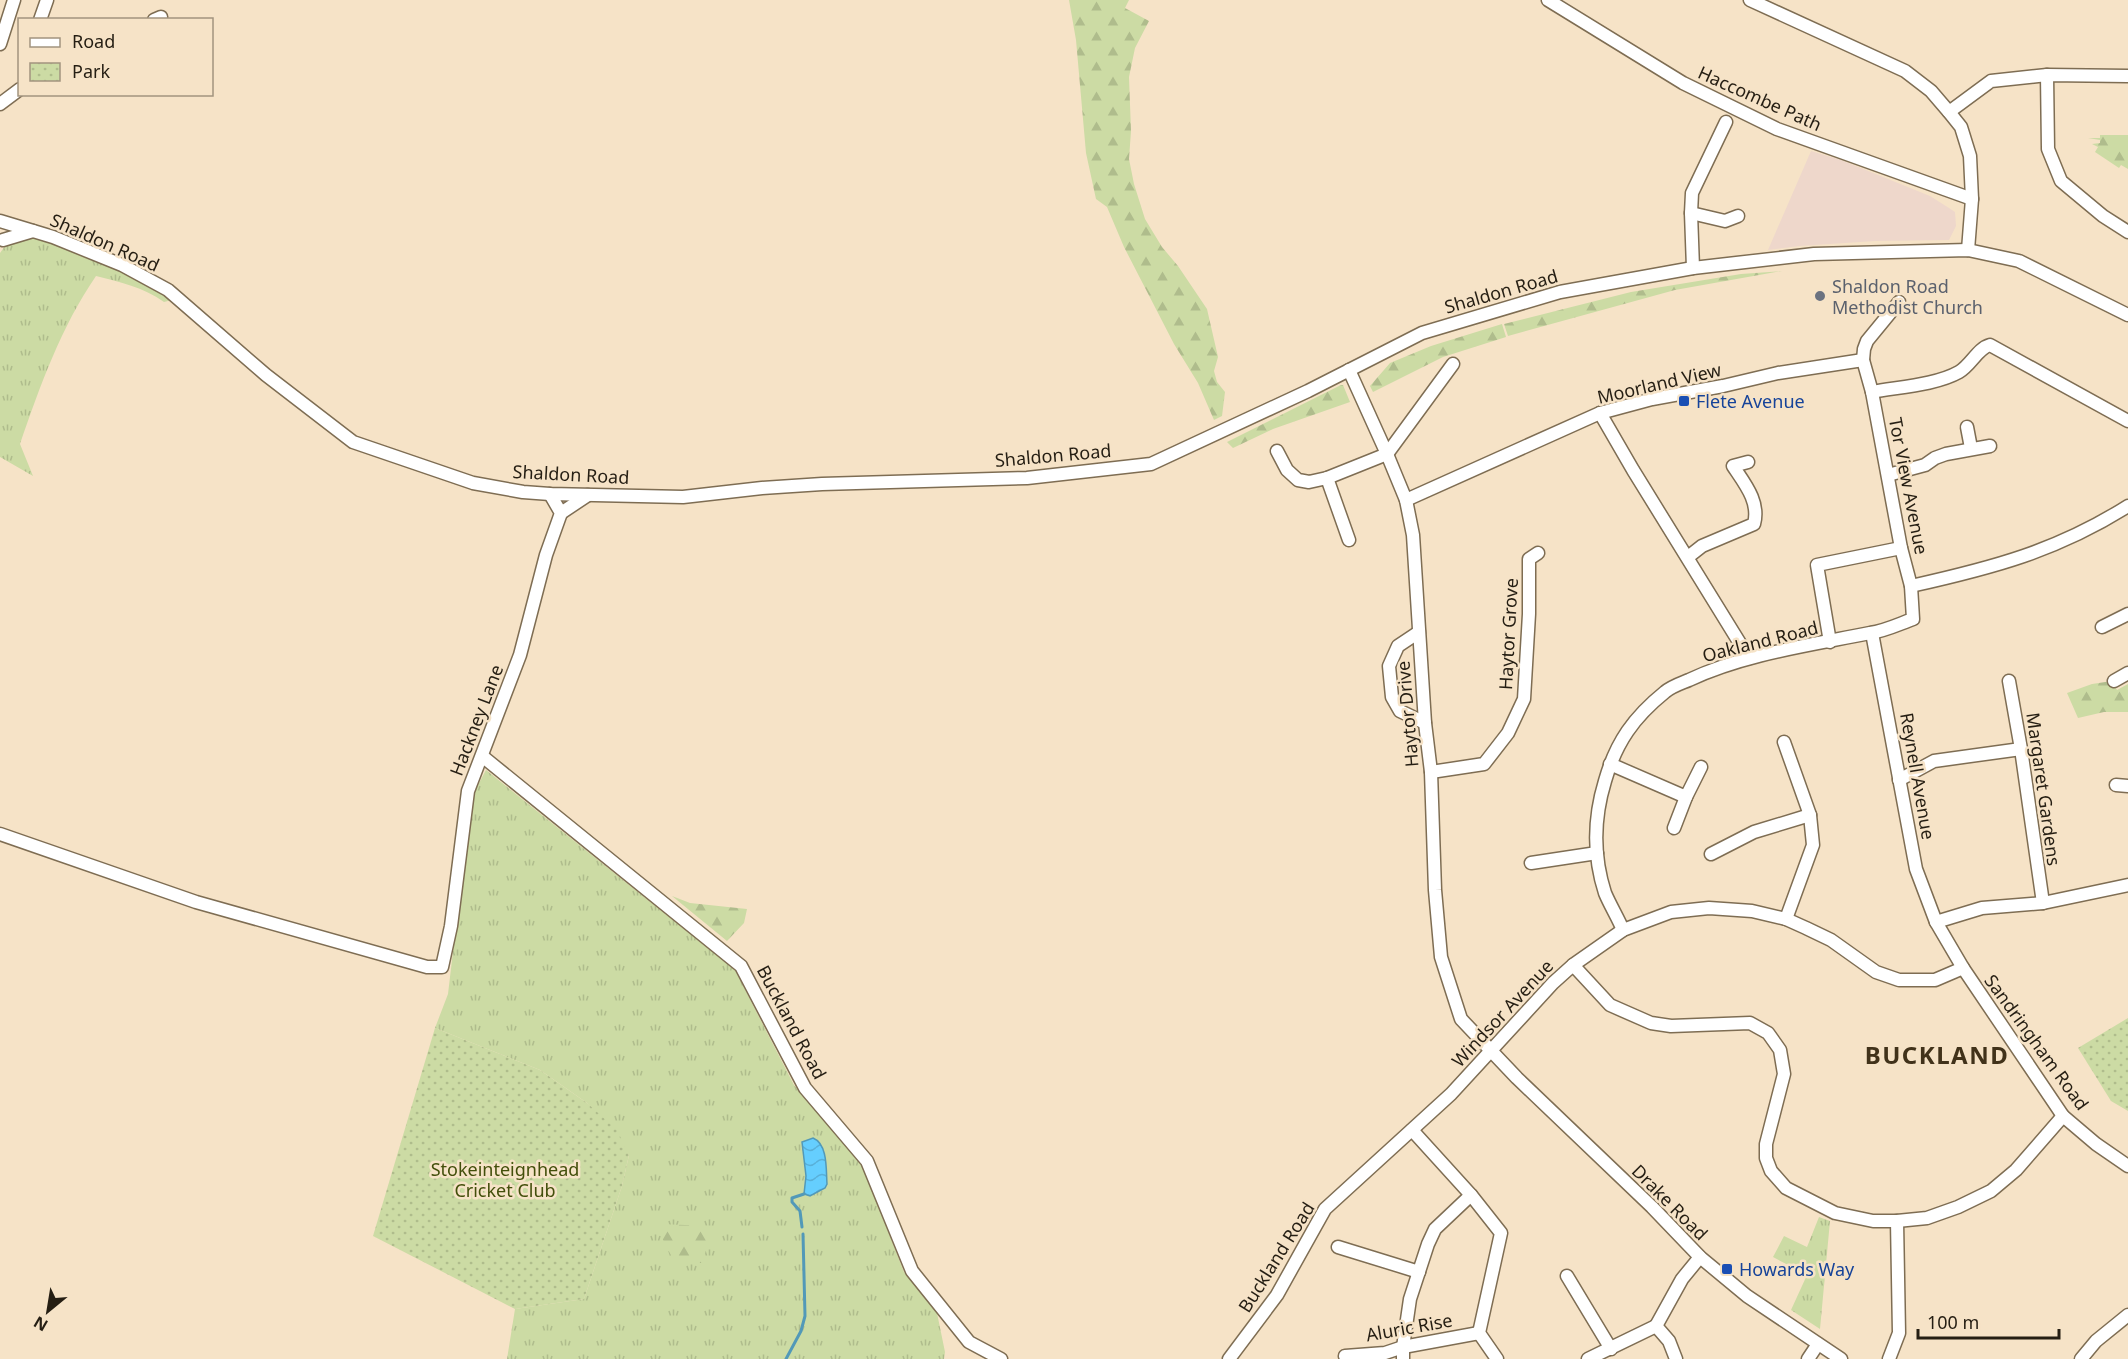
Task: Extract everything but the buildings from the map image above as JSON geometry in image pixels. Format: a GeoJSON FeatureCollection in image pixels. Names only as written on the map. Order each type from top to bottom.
{"type":"FeatureCollection","features":[{"type":"Feature","properties":{"kind":"street"},"geometry":{"type":"LineString","coordinates":[[0,44],[14,0]]}},
{"type":"Feature","properties":{"kind":"street"},"geometry":{"type":"LineString","coordinates":[[41,18],[47,0]]}},
{"type":"Feature","properties":{"kind":"street","name":"Haccombe Path"},"geometry":{"type":"LineString","coordinates":[[1548,0],[1683,83],[1777,129],[1972,199]]}},
{"type":"Feature","properties":{"kind":"street"},"geometry":{"type":"LineString","coordinates":[[1750,0],[1905,71],[1930,91],[1949,112],[1961,127],[1970,156],[1972,199],[1968,250]]}},
{"type":"Feature","properties":{"kind":"street"},"geometry":{"type":"LineString","coordinates":[[1949,112],[1990,81],[2047,75],[2128,76]]}},
{"type":"Feature","properties":{"kind":"street"},"geometry":{"type":"LineString","coordinates":[[2047,75],[2048,149],[2061,181],[2103,216],[2128,232]]}},
{"type":"Feature","properties":{"kind":"street"},"geometry":{"type":"LineString","coordinates":[[0,104],[18,90]]}},
{"type":"Feature","properties":{"kind":"street"},"geometry":{"type":"LineString","coordinates":[[1693,268],[1692,193],[1726,122]]}},
{"type":"Feature","properties":{"kind":"street"},"geometry":{"type":"LineString","coordinates":[[1691,213],[1725,221],[1738,216]]}},
{"type":"Feature","properties":{"kind":"street"},"geometry":{"type":"LineString","coordinates":[[2,222],[1,242],[34,231]]}},
{"type":"Feature","properties":{"kind":"street","name":"Shaldon Road"},"geometry":{"type":"LineString","coordinates":[[2,222],[34,231],[122,266],[168,290],[267,375],[353,442],[473,483],[523,492],[550,494],[682,496],[822,484],[1027,478],[1151,464],[1422,333],[1560,292],[1693,268],[1815,254],[1968,250],[2019,261],[2128,315]]}},
{"type":"Feature","properties":{"kind":"street"},"geometry":{"type":"LineString","coordinates":[[1863,360],[1864,349],[1868,341],[1899,302]]}},
{"type":"Feature","properties":{"kind":"street"},"geometry":{"type":"LineString","coordinates":[[1872,392],[1943,378],[1959,371],[1973,361],[1983,347],[1990,345],[2128,421]]}},
{"type":"Feature","properties":{"kind":"street","name":"Tor View Avenue"},"geometry":{"type":"LineString","coordinates":[[1863,360],[1872,392],[1901,548],[1911,586],[1913,619]]}},
{"type":"Feature","properties":{"kind":"street","name":"Moorland View"},"geometry":{"type":"LineString","coordinates":[[1406,500],[1600,413],[1652,399],[1724,386],[1778,373],[1863,360]]}},
{"type":"Feature","properties":{"kind":"street"},"geometry":{"type":"LineString","coordinates":[[1277,452],[1287,470],[1298,480],[1309,482],[1328,478],[1387,454],[1453,364]]}},
{"type":"Feature","properties":{"kind":"street","name":"Haytor Drive"},"geometry":{"type":"LineString","coordinates":[[1349,370],[1406,500],[1413,535],[1425,723],[1431,772],[1441,957],[1461,1019],[1491,1051]]}},
{"type":"Feature","properties":{"kind":"street"},"geometry":{"type":"LineString","coordinates":[[1600,413],[1749,658]]}},
{"type":"Feature","properties":{"kind":"street"},"geometry":{"type":"LineString","coordinates":[[1967,427],[1971,448]]}},
{"type":"Feature","properties":{"kind":"street"},"geometry":{"type":"LineString","coordinates":[[1888,475],[1924,465],[1935,458],[1971,448],[1990,446]]}},
{"type":"Feature","properties":{"kind":"street"},"geometry":{"type":"LineString","coordinates":[[1688,557],[1702,546],[1754,524],[1756,516],[1751,492],[1733,466],[1748,462]]}},
{"type":"Feature","properties":{"kind":"street"},"geometry":{"type":"LineString","coordinates":[[1328,478],[1348,540]]}},
{"type":"Feature","properties":{"kind":"street"},"geometry":{"type":"LineString","coordinates":[[550,494],[561,513],[588,495]]}},
{"type":"Feature","properties":{"kind":"street"},"geometry":{"type":"LineString","coordinates":[[1911,586],[1996,566],[2036,553],[2079,534],[2128,506]]}},
{"type":"Feature","properties":{"kind":"street","name":"Hackney Lane"},"geometry":{"type":"LineString","coordinates":[[0,834],[196,902],[427,968],[442,967],[451,926],[468,791],[520,655],[546,555],[561,513]]}},
{"type":"Feature","properties":{"kind":"street"},"geometry":{"type":"LineString","coordinates":[[1830,642],[1817,565],[1901,548]]}},
{"type":"Feature","properties":{"kind":"street","name":"Haytor Grove"},"geometry":{"type":"LineString","coordinates":[[1431,772],[1484,764],[1508,733],[1524,699],[1529,614],[1529,559],[1538,553]]}},
{"type":"Feature","properties":{"kind":"street"},"geometry":{"type":"LineString","coordinates":[[2102,627],[2128,614]]}},
{"type":"Feature","properties":{"kind":"street","name":"Oakland Road"},"geometry":{"type":"LineString","coordinates":[[1623,930],[1605,893],[1597,853],[1596,824],[1599,802],[1610,764],[1626,731],[1666,690],[1702,674],[1749,658],[1872,633],[1913,619]]}},
{"type":"Feature","properties":{"kind":"street"},"geometry":{"type":"LineString","coordinates":[[1419,632],[1398,646],[1389,666],[1392,697],[1400,711],[1425,723]]}},
{"type":"Feature","properties":{"kind":"street","name":"Reynell Avenue"},"geometry":{"type":"LineString","coordinates":[[1872,633],[1916,869],[1936,922]]}},
{"type":"Feature","properties":{"kind":"street"},"geometry":{"type":"LineString","coordinates":[[2114,681],[2128,673]]}},
{"type":"Feature","properties":{"kind":"street","name":"Margaret Gardens"},"geometry":{"type":"LineString","coordinates":[[2009,681],[2043,903]]}},
{"type":"Feature","properties":{"kind":"street"},"geometry":{"type":"LineString","coordinates":[[1784,742],[1810,816],[1813,844],[1786,919]]}},
{"type":"Feature","properties":{"kind":"street"},"geometry":{"type":"LineString","coordinates":[[1899,780],[1934,760],[2021,748]]}},
{"type":"Feature","properties":{"kind":"street","name":"Buckland Road"},"geometry":{"type":"LineString","coordinates":[[482,756],[741,966],[805,1088],[867,1161],[912,1271],[969,1342],[1001,1359]]}},
{"type":"Feature","properties":{"kind":"street"},"geometry":{"type":"LineString","coordinates":[[1610,764],[1686,797]]}},
{"type":"Feature","properties":{"kind":"street"},"geometry":{"type":"LineString","coordinates":[[1674,828],[1701,767]]}},
{"type":"Feature","properties":{"kind":"street"},"geometry":{"type":"LineString","coordinates":[[1711,854],[1754,832],[1810,816]]}},
{"type":"Feature","properties":{"kind":"street"},"geometry":{"type":"LineString","coordinates":[[1531,863],[1597,853]]}},
{"type":"Feature","properties":{"kind":"street"},"geometry":{"type":"LineString","coordinates":[[1936,922],[1982,908],[2043,903],[2128,885]]}},
{"type":"Feature","properties":{"kind":"street","name":"Windsor Avenue"},"geometry":{"type":"LineString","coordinates":[[1412,1130],[1451,1094],[1553,982],[1573,965],[1623,930],[1671,912],[1709,908],[1752,911],[1786,919],[1831,940],[1876,972],[1899,980],[1935,980],[1963,968]]}},
{"type":"Feature","properties":{"kind":"street","name":"Sandringham Road"},"geometry":{"type":"LineString","coordinates":[[1936,922],[1963,968],[2064,1116],[2096,1144],[2128,1166]]}},
{"type":"Feature","properties":{"kind":"street"},"geometry":{"type":"LineString","coordinates":[[1573,965],[1610,1005],[1651,1023],[1671,1026],[1750,1023],[1768,1033],[1780,1050],[1784,1074],[1766,1144],[1766,1158],[1771,1171],[1786,1188],[1822,1208],[1863,1219],[1897,1221],[1927,1218],[1958,1207],[1991,1191],[2016,1170],[2064,1116]]}},
{"type":"Feature","properties":{"kind":"street","name":"Drake Road"},"geometry":{"type":"LineString","coordinates":[[1491,1051],[1652,1207],[1700,1257],[1747,1296],[1841,1359]]}},
{"type":"Feature","properties":{"kind":"street"},"geometry":{"type":"LineString","coordinates":[[1412,1130],[1471,1195],[1501,1233],[1479,1333],[1497,1359]]}},
{"type":"Feature","properties":{"kind":"street","name":"Buckland Road"},"geometry":{"type":"LineString","coordinates":[[1229,1359],[1277,1295],[1325,1209],[1412,1130]]}},
{"type":"Feature","properties":{"kind":"street"},"geometry":{"type":"LineString","coordinates":[[1403,1353],[1410,1299],[1435,1229],[1471,1195]]}},
{"type":"Feature","properties":{"kind":"street"},"geometry":{"type":"LineString","coordinates":[[1889,1359],[1899,1333],[1897,1221]]}},
{"type":"Feature","properties":{"kind":"street"},"geometry":{"type":"LineString","coordinates":[[1338,1247],[1419,1272]]}},
{"type":"Feature","properties":{"kind":"street"},"geometry":{"type":"LineString","coordinates":[[1588,1359],[1656,1326],[1682,1279],[1700,1257]]}},
{"type":"Feature","properties":{"kind":"street"},"geometry":{"type":"LineString","coordinates":[[1567,1276],[1611,1349]]}},
{"type":"Feature","properties":{"kind":"street"},"geometry":{"type":"LineString","coordinates":[[2080,1359],[2096,1341],[2128,1315]]}},
{"type":"Feature","properties":{"kind":"street"},"geometry":{"type":"LineString","coordinates":[[1656,1326],[1669,1341],[1676,1359]]}},
{"type":"Feature","properties":{"kind":"street","name":"Aluric Rise"},"geometry":{"type":"LineString","coordinates":[[1346,1356],[1403,1353],[1479,1333]]}},
{"type":"Feature","properties":{"kind":"street"},"geometry":{"type":"LineString","coordinates":[[1808,1359],[1818,1344]]}},
{"type":"Feature","properties":{"kind":"shaded area"},"geometry":{"type":"Polygon","coordinates":[[[1811,151],[1841,160],[1930,196],[1949,208],[1955,212],[1956,226],[1949,240],[1875,241],[1768,250],[1811,151]]]}},
{"type":"Feature","properties":{"kind":"green space"},"geometry":{"type":"Polygon","coordinates":[[[1069,0],[1129,0],[1125,8],[1149,21],[1135,48],[1129,77],[1131,131],[1129,159],[1145,219],[1162,247],[1207,309],[1218,357],[1214,371],[1217,382],[1225,392],[1222,416],[1214,420],[1198,383],[1174,344],[1124,247],[1107,207],[1096,199],[1086,153],[1076,40],[1069,0]]]}},
{"type":"Feature","properties":{"kind":"green space"},"geometry":{"type":"Polygon","coordinates":[[[2100,135],[2128,135],[2128,169],[2121,165],[2119,168],[2095,152],[2098,147],[2092,144],[2100,143],[2100,140],[2088,138],[2100,138],[2100,135]]]}},
{"type":"Feature","properties":{"kind":"green space"},"geometry":{"type":"Polygon","coordinates":[[[36,236],[127,272],[160,290],[172,300],[164,302],[140,289],[96,276],[62,336],[20,444],[33,476],[0,457],[0,253],[5,246],[36,236]]]}},
{"type":"Feature","properties":{"kind":"green space"},"geometry":{"type":"Polygon","coordinates":[[[1782,271],[1675,290],[1508,336],[1504,324],[1631,292],[1741,274],[1782,271]]]}},
{"type":"Feature","properties":{"kind":"green space"},"geometry":{"type":"Polygon","coordinates":[[[1502,324],[1506,337],[1443,357],[1373,392],[1370,386],[1390,363],[1431,346],[1502,324]]]}},
{"type":"Feature","properties":{"kind":"green space"},"geometry":{"type":"Polygon","coordinates":[[[1341,385],[1350,402],[1273,429],[1233,448],[1227,442],[1341,385]]]}},
{"type":"Feature","properties":{"kind":"green space"},"geometry":{"type":"Polygon","coordinates":[[[2112,681],[2117,690],[2128,684],[2128,712],[2104,712],[2078,718],[2067,693],[2092,684],[2112,681]]]}},
{"type":"Feature","properties":{"kind":"green space"},"geometry":{"type":"Polygon","coordinates":[[[486,770],[735,970],[794,1085],[862,1165],[904,1272],[937,1313],[945,1352],[944,1359],[507,1359],[515,1309],[584,1299],[622,1186],[629,1155],[587,1103],[540,1070],[435,1028],[448,994],[471,798],[486,770]]]}},
{"type":"Feature","properties":{"kind":"green space"},"geometry":{"type":"Polygon","coordinates":[[[672,896],[690,903],[747,909],[744,923],[727,941],[672,896]]]}},
{"type":"Feature","properties":{"kind":"green space"},"geometry":{"type":"Polygon","coordinates":[[[2128,1018],[2128,1111],[2111,1101],[2078,1048],[2128,1018]]]}},
{"type":"Feature","properties":{"kind":"green space","name":"Stokeinteignhead Cricket Club"},"geometry":{"type":"Polygon","coordinates":[[[435,1028],[540,1070],[587,1103],[617,1130],[629,1155],[622,1186],[584,1299],[515,1309],[373,1236],[435,1028]]]}},
{"type":"Feature","properties":{"kind":"green space"},"geometry":{"type":"Polygon","coordinates":[[[1819,1217],[1830,1221],[1820,1329],[1791,1310],[1807,1275],[1773,1257],[1784,1236],[1807,1247],[1819,1217]]]}},
{"type":"Feature","properties":{"kind":"green space"},"geometry":{"type":"Polygon","coordinates":[[[659,1224],[711,1226],[703,1263],[675,1263],[659,1232],[659,1224]]]}},
{"type":"Feature","properties":{"kind":"water"},"geometry":{"type":"Polygon","coordinates":[[[813,1138],[818,1141],[824,1152],[827,1184],[825,1188],[810,1196],[804,1194],[806,1176],[802,1142],[813,1138]]]}},
{"type":"Feature","properties":{"kind":"waterway"},"geometry":{"type":"LineString","coordinates":[[802,1227],[800,1211],[792,1202],[792,1198],[804,1194]]}},
{"type":"Feature","properties":{"kind":"waterway"},"geometry":{"type":"LineString","coordinates":[[786,1359],[801,1331],[805,1316],[803,1234]]}},
{"type":"Feature","properties":{"kind":"place","name":"Shaldon Road Methodist Church"},"geometry":{"type":"Point","coordinates":[1820,296]}},
{"type":"Feature","properties":{"kind":"place","name":"Flete Avenue"},"geometry":{"type":"Point","coordinates":[1684,401]}},
{"type":"Feature","properties":{"kind":"place","name":"Howards Way"},"geometry":{"type":"Point","coordinates":[1727,1269]}},
{"type":"Feature","properties":{"kind":"district","name":"BUCKLAND"},"geometry":{"type":"Point","coordinates":[1937,1054]}}]}
